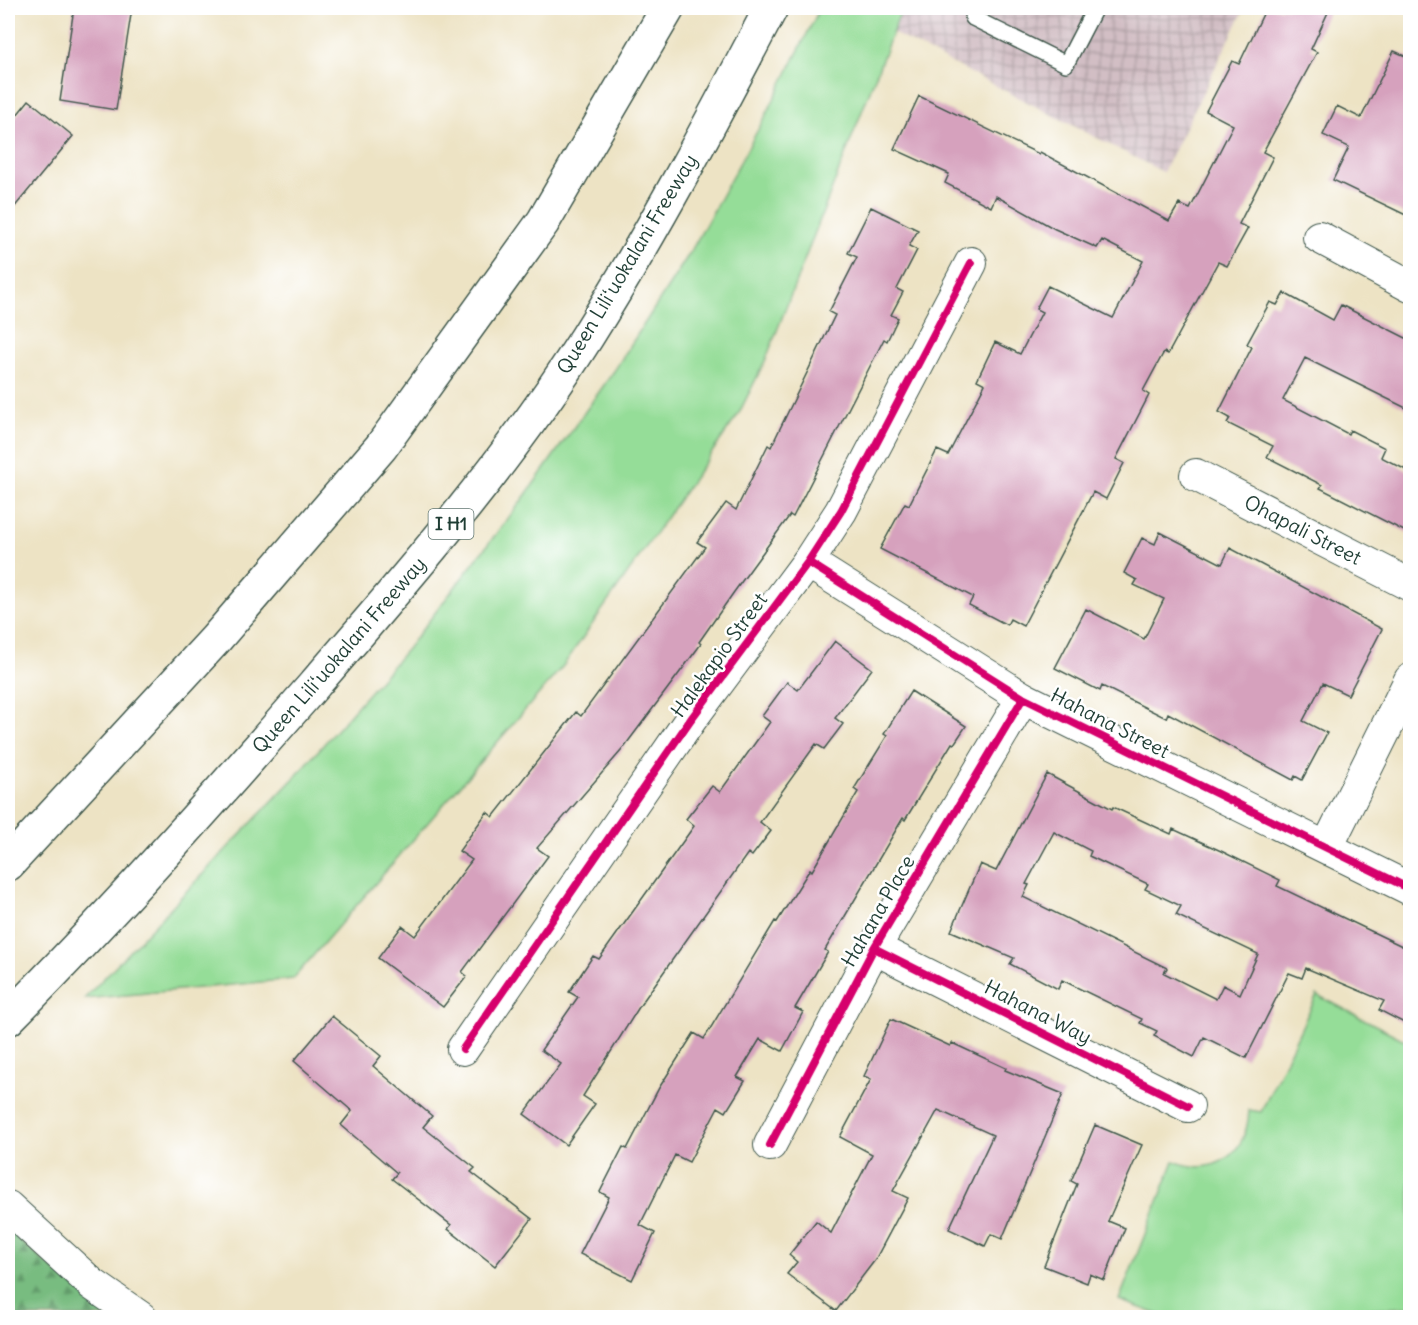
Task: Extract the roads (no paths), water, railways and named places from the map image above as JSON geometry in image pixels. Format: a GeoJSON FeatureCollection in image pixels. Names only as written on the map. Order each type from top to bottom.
{"type":"FeatureCollection","features":[{"type":"Feature","properties":{"kind":"highway"},"geometry":{"type":"LineString","coordinates":[[8,864],[215,640],[381,447],[543,222],[668,8]]}},
{"type":"Feature","properties":{"kind":"highway","name":"Queen Liliʻuokalani Freeway"},"geometry":{"type":"LineString","coordinates":[[8,1019],[223,789],[476,495],[586,339],[693,156],[771,8]]}},
{"type":"Feature","properties":{"kind":"street"},"geometry":{"type":"LineString","coordinates":[[1319,237],[1410,286]]}},
{"type":"Feature","properties":{"kind":"street","name":"Halekapio Street"},"geometry":{"type":"LineString","coordinates":[[463,1049],[691,719],[808,562],[841,511],[971,263]]}},
{"type":"Feature","properties":{"kind":"street","name":"Ohapali Street"},"geometry":{"type":"LineString","coordinates":[[1196,475],[1410,585]]}},
{"type":"Feature","properties":{"kind":"street","name":"Hahana Street"},"geometry":{"type":"LineString","coordinates":[[808,562],[1023,698],[1410,890]]}},
{"type":"Feature","properties":{"kind":"street"},"geometry":{"type":"LineString","coordinates":[[1327,847],[1410,680]]}},
{"type":"Feature","properties":{"kind":"street","name":"Hahana Place"},"geometry":{"type":"LineString","coordinates":[[770,1145],[874,948],[1023,698]]}},
{"type":"Feature","properties":{"kind":"street","name":"Hahana Way"},"geometry":{"type":"LineString","coordinates":[[874,948],[1188,1106]]}},
{"type":"Feature","properties":{"kind":"street"},"geometry":{"type":"LineString","coordinates":[[8,1207],[92,1284],[141,1317]]}},
{"type":"Feature","properties":{"kind":"lane"},"geometry":{"type":"LineString","coordinates":[[979,8],[973,18],[1066,64],[1095,8]]}}]}
